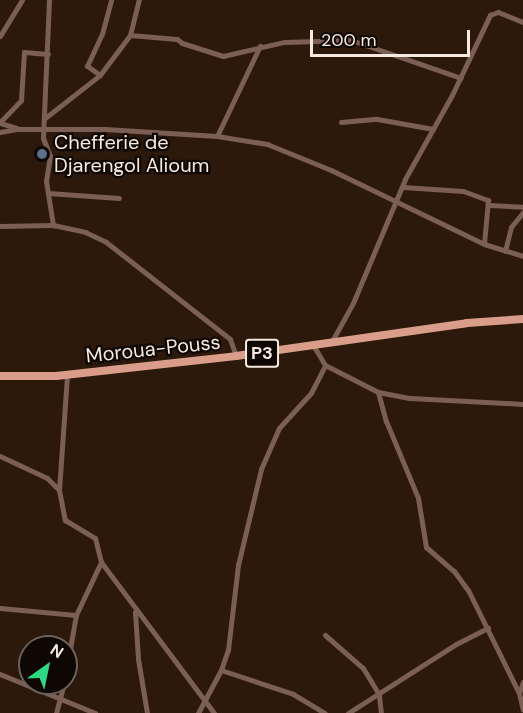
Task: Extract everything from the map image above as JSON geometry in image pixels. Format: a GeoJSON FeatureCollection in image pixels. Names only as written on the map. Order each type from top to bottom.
{"type":"FeatureCollection","features":[{"type":"Feature","properties":{"kind":"main road","name":"Moroua-Pouss"},"geometry":{"type":"LineString","coordinates":[[0,376],[67,375],[236,356],[467,323],[523,319]]}},
{"type":"Feature","properties":{"kind":"street"},"geometry":{"type":"LineString","coordinates":[[0,36],[22,0]]}},
{"type":"Feature","properties":{"kind":"street"},"geometry":{"type":"LineString","coordinates":[[50,0],[43,138],[50,156],[46,174],[53,225]]}},
{"type":"Feature","properties":{"kind":"street"},"geometry":{"type":"LineString","coordinates":[[100,75],[87,63],[99,42],[111,0]]}},
{"type":"Feature","properties":{"kind":"street"},"geometry":{"type":"LineString","coordinates":[[45,118],[100,75],[130,34],[139,0]]}},
{"type":"Feature","properties":{"kind":"street"},"geometry":{"type":"LineString","coordinates":[[332,341],[353,303],[403,187],[493,12],[523,22]]}},
{"type":"Feature","properties":{"kind":"street"},"geometry":{"type":"LineString","coordinates":[[130,34],[177,39],[182,43],[223,56],[260,46],[351,40],[424,63],[461,78]]}},
{"type":"Feature","properties":{"kind":"street"},"geometry":{"type":"LineString","coordinates":[[216,135],[260,46]]}},
{"type":"Feature","properties":{"kind":"street"},"geometry":{"type":"LineString","coordinates":[[17,129],[0,123],[21,100],[24,52],[48,54]]}},
{"type":"Feature","properties":{"kind":"street"},"geometry":{"type":"LineString","coordinates":[[340,122],[377,119],[433,129]]}},
{"type":"Feature","properties":{"kind":"street"},"geometry":{"type":"LineString","coordinates":[[0,132],[17,129],[105,129],[216,135],[267,144],[331,170],[484,244],[523,256]]}},
{"type":"Feature","properties":{"kind":"street"},"geometry":{"type":"LineString","coordinates":[[403,187],[468,192],[488,200],[484,244]]}},
{"type":"Feature","properties":{"kind":"street"},"geometry":{"type":"LineString","coordinates":[[48,193],[119,198]]}},
{"type":"Feature","properties":{"kind":"street"},"geometry":{"type":"LineString","coordinates":[[489,205],[523,207]]}},
{"type":"Feature","properties":{"kind":"street"},"geometry":{"type":"LineString","coordinates":[[505,251],[512,224],[523,212]]}},
{"type":"Feature","properties":{"kind":"street"},"geometry":{"type":"LineString","coordinates":[[0,226],[53,225],[85,232],[120,252],[230,339],[236,356]]}},
{"type":"Feature","properties":{"kind":"street"},"geometry":{"type":"LineString","coordinates":[[313,345],[325,365],[378,392],[410,398],[523,404]]}},
{"type":"Feature","properties":{"kind":"street"},"geometry":{"type":"LineString","coordinates":[[198,713],[221,670],[228,650],[238,565],[261,469],[279,428],[311,393],[325,365]]}},
{"type":"Feature","properties":{"kind":"street"},"geometry":{"type":"LineString","coordinates":[[67,375],[59,490],[65,520],[95,538],[101,562],[214,713]]}},
{"type":"Feature","properties":{"kind":"street"},"geometry":{"type":"LineString","coordinates":[[378,392],[386,421],[418,498],[426,547],[460,579],[488,628],[519,693],[523,712]]}},
{"type":"Feature","properties":{"kind":"street"},"geometry":{"type":"LineString","coordinates":[[0,456],[47,478],[59,490]]}},
{"type":"Feature","properties":{"kind":"street"},"geometry":{"type":"LineString","coordinates":[[72,635],[76,615],[101,562]]}},
{"type":"Feature","properties":{"kind":"street"},"geometry":{"type":"LineString","coordinates":[[0,608],[76,615]]}},
{"type":"Feature","properties":{"kind":"street"},"geometry":{"type":"LineString","coordinates":[[135,610],[138,659],[147,713]]}},
{"type":"Feature","properties":{"kind":"street"},"geometry":{"type":"LineString","coordinates":[[348,713],[379,695],[420,666],[488,628]]}},
{"type":"Feature","properties":{"kind":"street"},"geometry":{"type":"LineString","coordinates":[[325,635],[357,661],[379,695],[381,713]]}},
{"type":"Feature","properties":{"kind":"street"},"geometry":{"type":"LineString","coordinates":[[221,670],[293,694],[325,713]]}},
{"type":"Feature","properties":{"kind":"street"},"geometry":{"type":"LineString","coordinates":[[0,674],[95,713]]}},
{"type":"Feature","properties":{"kind":"street"},"geometry":{"type":"LineString","coordinates":[[519,693],[523,682]]}},
{"type":"Feature","properties":{"kind":"street"},"geometry":{"type":"LineString","coordinates":[[56,713],[62,695]]}},
{"type":"Feature","properties":{"kind":"place","name":"Chefferie de Djarengol Alioum"},"geometry":{"type":"Point","coordinates":[42,154]}}]}
